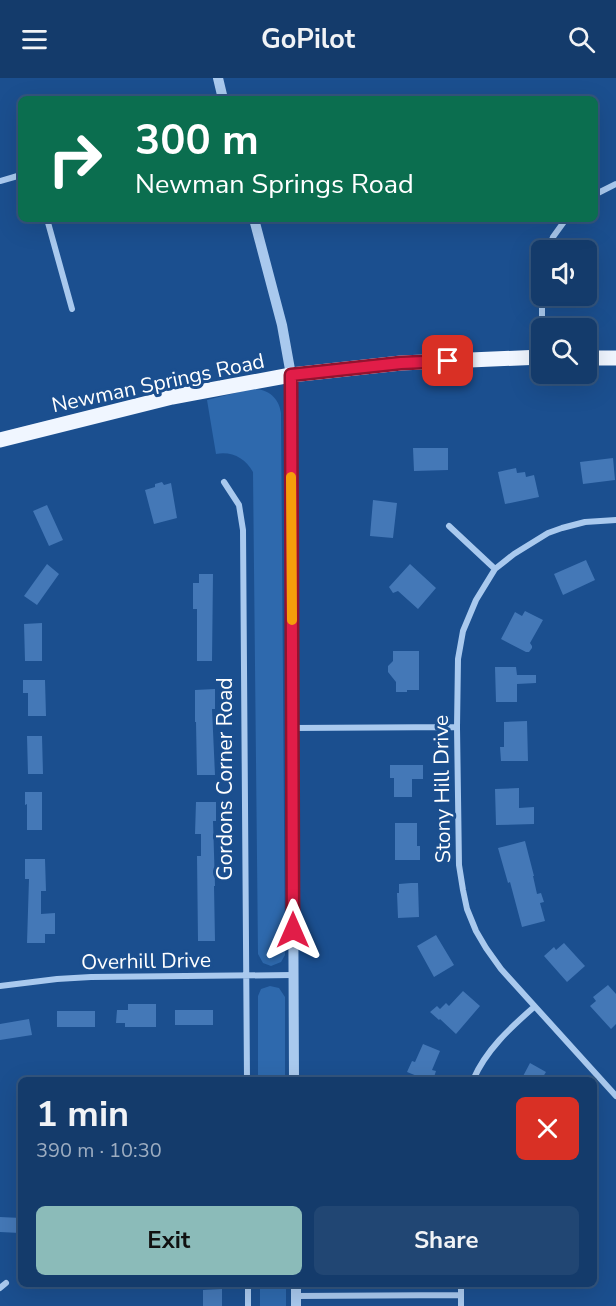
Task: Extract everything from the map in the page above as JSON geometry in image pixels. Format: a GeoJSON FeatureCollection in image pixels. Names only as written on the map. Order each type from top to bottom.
{"type":"FeatureCollection","features":[{"type":"Feature","properties":{"kind":"main road","name":"Newman Springs Road"},"geometry":{"type":"LineString","coordinates":[[0,440],[172,397],[291,375],[401,363],[531,357]]}},
{"type":"Feature","properties":{"kind":"main road"},"geometry":{"type":"LineString","coordinates":[[597,358],[616,358]]}},
{"type":"Feature","properties":{"kind":"street"},"geometry":{"type":"LineString","coordinates":[[218,78],[222,96]]}},
{"type":"Feature","properties":{"kind":"street"},"geometry":{"type":"LineString","coordinates":[[0,181],[18,176]]}},
{"type":"Feature","properties":{"kind":"street"},"geometry":{"type":"LineString","coordinates":[[598,193],[616,184]]}},
{"type":"Feature","properties":{"kind":"street"},"geometry":{"type":"LineString","coordinates":[[48,222],[72,309]]}},
{"type":"Feature","properties":{"kind":"street"},"geometry":{"type":"LineString","coordinates":[[255,222],[282,325],[291,375],[294,1077]]}},
{"type":"Feature","properties":{"kind":"street"},"geometry":{"type":"LineString","coordinates":[[552,240],[564,222]]}},
{"type":"Feature","properties":{"kind":"street","name":"Gordons Corner Road"},"geometry":{"type":"LineString","coordinates":[[224,482],[239,505],[243,530],[247,1077]]}},
{"type":"Feature","properties":{"kind":"street","name":"Stony Hill Drive"},"geometry":{"type":"LineString","coordinates":[[616,520],[585,522],[548,533],[495,569],[476,600],[464,631],[458,659],[457,727],[459,865],[467,909],[476,931],[501,969],[616,1096]]}},
{"type":"Feature","properties":{"kind":"street"},"geometry":{"type":"LineString","coordinates":[[449,526],[495,569]]}},
{"type":"Feature","properties":{"kind":"street"},"geometry":{"type":"LineString","coordinates":[[293,728],[457,727]]}},
{"type":"Feature","properties":{"kind":"street","name":"Overhill Drive"},"geometry":{"type":"LineString","coordinates":[[0,984],[57,978],[293,975]]}},
{"type":"Feature","properties":{"kind":"street"},"geometry":{"type":"LineString","coordinates":[[475,1077],[498,1041],[534,1007]]}},
{"type":"Feature","properties":{"kind":"street"},"geometry":{"type":"LineString","coordinates":[[248,1287],[248,1306]]}},
{"type":"Feature","properties":{"kind":"street"},"geometry":{"type":"LineString","coordinates":[[461,1287],[461,1306]]}},
{"type":"Feature","properties":{"kind":"street"},"geometry":{"type":"LineString","coordinates":[[296,1295],[461,1295]]}},
{"type":"Feature","properties":{"kind":"shaded area"},"geometry":{"type":"Polygon","coordinates":[[[251,389],[262,390],[275,398],[281,413],[285,955],[281,962],[271,966],[263,963],[258,954],[253,472],[237,457],[216,454],[207,400],[251,389]]]}},
{"type":"Feature","properties":{"kind":"shaded area"},"geometry":{"type":"Polygon","coordinates":[[[270,986],[279,988],[285,997],[285,1077],[258,1077],[258,996],[261,989],[270,986]]]}},
{"type":"Feature","properties":{"kind":"shaded area"},"geometry":{"type":"Polygon","coordinates":[[[260,1287],[286,1287],[286,1306],[260,1306],[260,1287]]]}},
{"type":"Feature","properties":{"kind":"building"},"geometry":{"type":"Polygon","coordinates":[[[413,448],[448,448],[448,470],[414,471],[413,448]]]}},
{"type":"Feature","properties":{"kind":"building"},"geometry":{"type":"Polygon","coordinates":[[[613,458],[615,480],[583,484],[580,462],[613,458]]]}},
{"type":"Feature","properties":{"kind":"building"},"geometry":{"type":"Polygon","coordinates":[[[516,468],[517,473],[525,472],[526,477],[534,475],[539,497],[505,504],[498,472],[516,468]]]}},
{"type":"Feature","properties":{"kind":"building"},"geometry":{"type":"Polygon","coordinates":[[[162,482],[164,485],[171,483],[177,518],[154,524],[145,490],[162,482]]]}},
{"type":"Feature","properties":{"kind":"building"},"geometry":{"type":"Polygon","coordinates":[[[373,500],[397,503],[393,538],[370,536],[373,500]]]}},
{"type":"Feature","properties":{"kind":"building"},"geometry":{"type":"Polygon","coordinates":[[[47,505],[63,540],[49,546],[33,511],[47,505]]]}},
{"type":"Feature","properties":{"kind":"building"},"geometry":{"type":"Polygon","coordinates":[[[586,560],[595,580],[563,595],[554,574],[586,560]]]}},
{"type":"Feature","properties":{"kind":"building"},"geometry":{"type":"Polygon","coordinates":[[[47,564],[59,574],[37,605],[24,596],[47,564]]]}},
{"type":"Feature","properties":{"kind":"building"},"geometry":{"type":"Polygon","coordinates":[[[410,564],[436,588],[418,609],[398,591],[393,593],[389,587],[410,564]]]}},
{"type":"Feature","properties":{"kind":"building"},"geometry":{"type":"Polygon","coordinates":[[[199,574],[213,574],[212,661],[197,661],[197,609],[193,609],[193,583],[199,583],[199,574]]]}},
{"type":"Feature","properties":{"kind":"building"},"geometry":{"type":"Polygon","coordinates":[[[525,611],[543,620],[530,643],[532,648],[529,652],[501,639],[515,612],[522,616],[525,611]]]}},
{"type":"Feature","properties":{"kind":"building"},"geometry":{"type":"Polygon","coordinates":[[[42,623],[42,661],[25,661],[24,624],[42,623]]]}},
{"type":"Feature","properties":{"kind":"building"},"geometry":{"type":"Polygon","coordinates":[[[393,651],[419,651],[419,690],[396,692],[396,682],[388,672],[388,666],[393,661],[393,651]]]}},
{"type":"Feature","properties":{"kind":"building"},"geometry":{"type":"Polygon","coordinates":[[[495,667],[516,667],[517,675],[536,675],[536,683],[517,684],[517,702],[496,702],[495,667]]]}},
{"type":"Feature","properties":{"kind":"building"},"geometry":{"type":"Polygon","coordinates":[[[23,680],[45,680],[46,716],[28,716],[28,693],[23,693],[23,680]]]}},
{"type":"Feature","properties":{"kind":"building"},"geometry":{"type":"Polygon","coordinates":[[[215,689],[215,709],[212,709],[215,775],[197,775],[195,690],[215,689]]]}},
{"type":"Feature","properties":{"kind":"building"},"geometry":{"type":"Polygon","coordinates":[[[527,721],[528,761],[501,761],[500,747],[504,747],[504,722],[527,721]]]}},
{"type":"Feature","properties":{"kind":"building"},"geometry":{"type":"Polygon","coordinates":[[[27,736],[42,736],[43,774],[28,774],[27,736]]]}},
{"type":"Feature","properties":{"kind":"building"},"geometry":{"type":"Polygon","coordinates":[[[390,765],[423,765],[423,779],[412,779],[412,797],[394,797],[394,778],[390,778],[390,765]]]}},
{"type":"Feature","properties":{"kind":"building"},"geometry":{"type":"Polygon","coordinates":[[[519,788],[519,808],[534,807],[534,824],[496,825],[495,789],[519,788]]]}},
{"type":"Feature","properties":{"kind":"building"},"geometry":{"type":"Polygon","coordinates":[[[25,792],[42,792],[42,830],[27,830],[25,792]]]}},
{"type":"Feature","properties":{"kind":"building"},"geometry":{"type":"Polygon","coordinates":[[[196,802],[216,802],[216,821],[213,821],[215,941],[198,941],[197,856],[201,856],[201,834],[195,834],[196,802]]]}},
{"type":"Feature","properties":{"kind":"building"},"geometry":{"type":"Polygon","coordinates":[[[395,823],[417,823],[417,846],[420,846],[420,860],[395,860],[395,823]]]}},
{"type":"Feature","properties":{"kind":"building"},"geometry":{"type":"Polygon","coordinates":[[[525,841],[537,894],[541,893],[544,902],[540,903],[545,921],[522,927],[498,848],[525,841]]]}},
{"type":"Feature","properties":{"kind":"building"},"geometry":{"type":"Polygon","coordinates":[[[25,859],[45,859],[46,891],[41,891],[41,914],[55,913],[55,934],[45,934],[45,943],[27,943],[29,879],[25,879],[25,859]]]}},
{"type":"Feature","properties":{"kind":"building"},"geometry":{"type":"Polygon","coordinates":[[[418,883],[419,917],[398,918],[399,884],[418,883]]]}},
{"type":"Feature","properties":{"kind":"building"},"geometry":{"type":"Polygon","coordinates":[[[436,935],[454,965],[434,977],[417,946],[436,935]]]}},
{"type":"Feature","properties":{"kind":"building"},"geometry":{"type":"Polygon","coordinates":[[[564,943],[585,966],[567,982],[544,956],[554,947],[556,950],[564,943]]]}},
{"type":"Feature","properties":{"kind":"building"},"geometry":{"type":"Polygon","coordinates":[[[608,985],[616,994],[616,1024],[611,1029],[590,1006],[596,1001],[593,997],[608,985]]]}},
{"type":"Feature","properties":{"kind":"building"},"geometry":{"type":"Polygon","coordinates":[[[463,991],[480,1006],[456,1034],[430,1012],[437,1006],[440,1009],[446,1003],[449,1006],[463,991]]]}},
{"type":"Feature","properties":{"kind":"building"},"geometry":{"type":"Polygon","coordinates":[[[128,1004],[156,1004],[156,1027],[125,1027],[125,1023],[116,1023],[117,1010],[128,1010],[128,1004]]]}},
{"type":"Feature","properties":{"kind":"building"},"geometry":{"type":"Polygon","coordinates":[[[175,1010],[213,1010],[213,1025],[175,1025],[175,1010]]]}},
{"type":"Feature","properties":{"kind":"building"},"geometry":{"type":"Polygon","coordinates":[[[57,1011],[95,1011],[95,1027],[57,1027],[57,1011]]]}},
{"type":"Feature","properties":{"kind":"building"},"geometry":{"type":"Polygon","coordinates":[[[29,1019],[32,1035],[0,1040],[0,1024],[29,1019]]]}},
{"type":"Feature","properties":{"kind":"building"},"geometry":{"type":"Polygon","coordinates":[[[423,1044],[440,1051],[432,1070],[436,1071],[434,1077],[420,1077],[407,1072],[412,1061],[415,1062],[423,1044]]]}},
{"type":"Feature","properties":{"kind":"building"},"geometry":{"type":"Polygon","coordinates":[[[530,1063],[546,1072],[543,1077],[523,1077],[530,1063]]]}},
{"type":"Feature","properties":{"kind":"building"},"geometry":{"type":"Polygon","coordinates":[[[0,1217],[18,1218],[18,1233],[0,1232],[0,1217]]]}},
{"type":"Feature","properties":{"kind":"building"},"geometry":{"type":"Polygon","coordinates":[[[222,1289],[222,1306],[203,1306],[203,1290],[222,1289]]]}},
{"type":"Feature","properties":{"kind":"slow traffic"},"geometry":{"type":"LineString","coordinates":[[291,477],[292,620]]}},
{"type":"Feature","properties":{"kind":"route"},"geometry":{"type":"LineString","coordinates":[[293,930],[291,375],[401,363],[448,361]]}}]}
